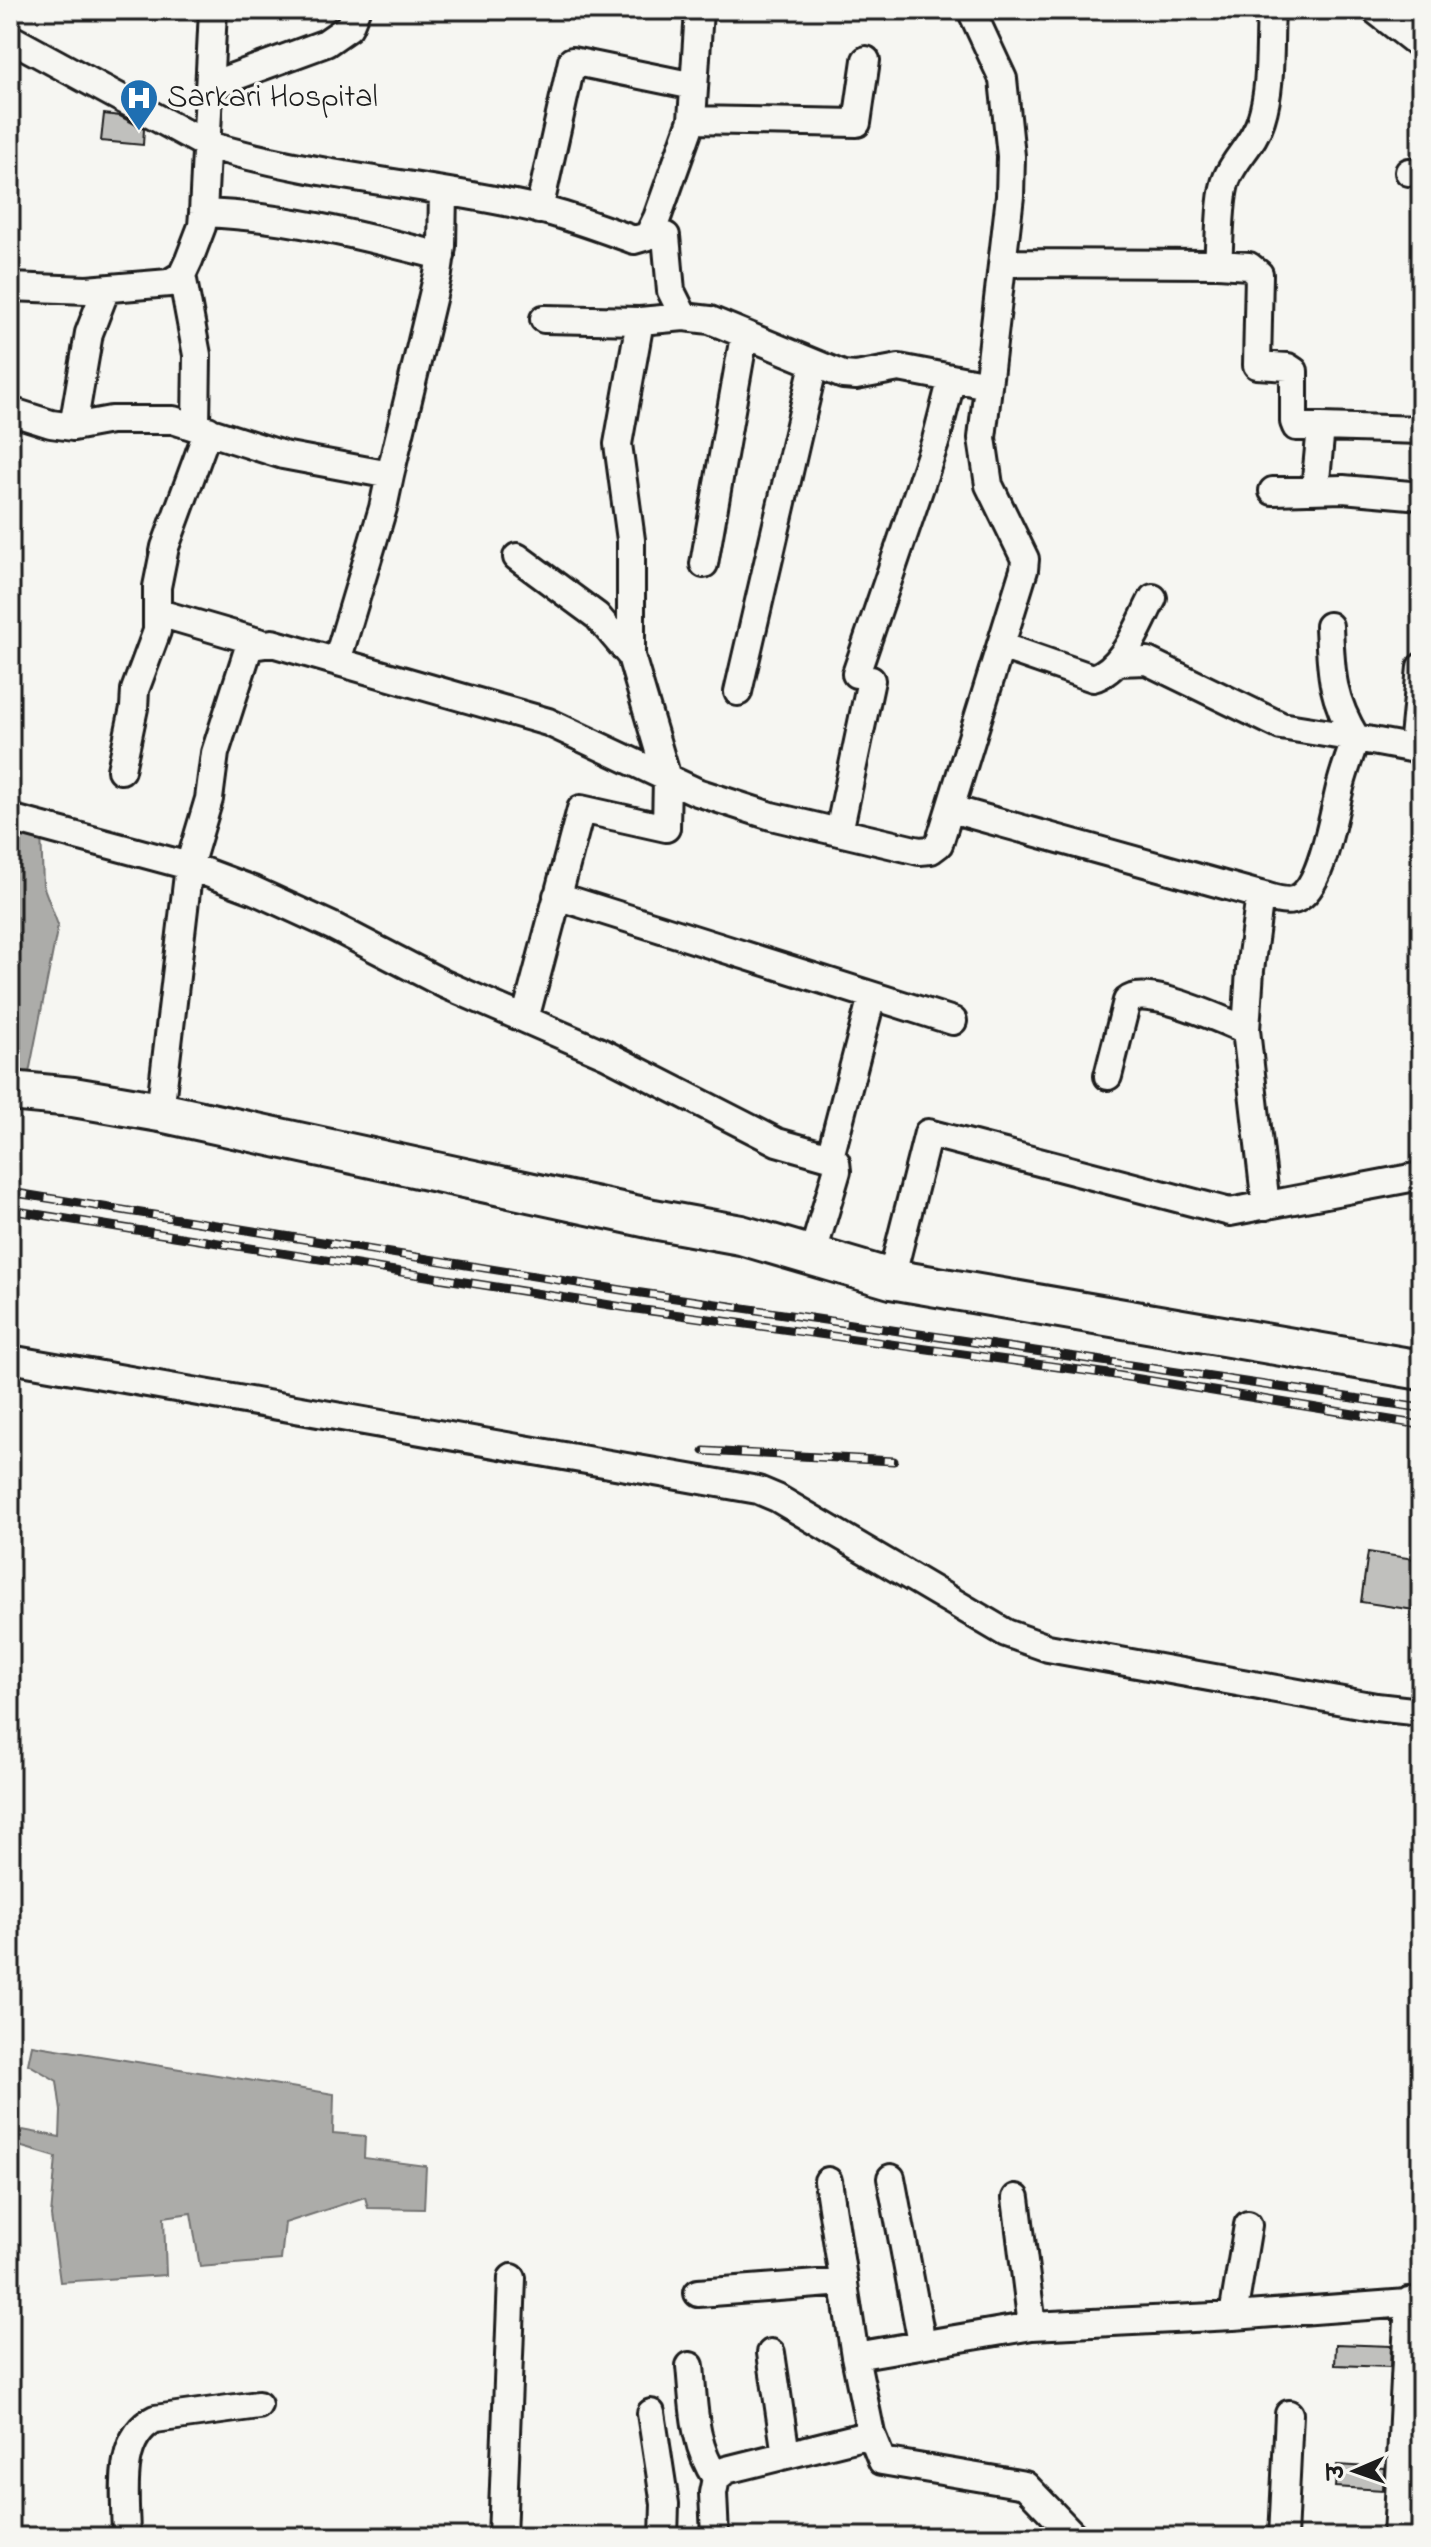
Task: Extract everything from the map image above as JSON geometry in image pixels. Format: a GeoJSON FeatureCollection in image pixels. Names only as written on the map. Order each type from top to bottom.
{"type":"FeatureCollection","features":[{"type":"Feature","properties":{"kind":"street"},"geometry":{"type":"LineString","coordinates":[[121,770],[135,690],[157,631],[157,587],[165,547],[202,428],[197,355],[182,275],[197,240],[203,213],[213,10]]}},
{"type":"Feature","properties":{"kind":"street"},"geometry":{"type":"LineString","coordinates":[[209,86],[326,43],[349,27],[356,10]]}},
{"type":"Feature","properties":{"kind":"street"},"geometry":{"type":"LineString","coordinates":[[10,38],[205,144],[233,152],[539,210],[634,240],[648,236],[657,218],[692,120],[699,10]]}},
{"type":"Feature","properties":{"kind":"street"},"geometry":{"type":"LineString","coordinates":[[159,613],[548,722],[697,792],[771,816],[919,851],[931,850],[939,844],[951,809],[1025,559],[989,485],[982,438],[1010,196],[1003,79],[972,10],[978,10]]}},
{"type":"Feature","properties":{"kind":"street"},"geometry":{"type":"LineString","coordinates":[[1218,264],[1225,181],[1235,162],[1253,140],[1262,119],[1271,10]]}},
{"type":"Feature","properties":{"kind":"street"},"geometry":{"type":"LineString","coordinates":[[1375,10],[1421,46]]}},
{"type":"Feature","properties":{"kind":"street"},"geometry":{"type":"LineString","coordinates":[[692,120],[857,123],[866,60]]}},
{"type":"Feature","properties":{"kind":"street"},"geometry":{"type":"LineString","coordinates":[[539,210],[572,61],[694,86]]}},
{"type":"Feature","properties":{"kind":"street"},"geometry":{"type":"LineString","coordinates":[[337,661],[398,452],[441,256],[443,192]]}},
{"type":"Feature","properties":{"kind":"street"},"geometry":{"type":"LineString","coordinates":[[203,213],[267,218],[338,229],[441,256]]}},
{"type":"Feature","properties":{"kind":"street"},"geometry":{"type":"LineString","coordinates":[[666,236],[671,291],[684,317]]}},
{"type":"Feature","properties":{"kind":"street"},"geometry":{"type":"LineString","coordinates":[[1003,263],[1249,266],[1259,274],[1257,365],[1288,367],[1294,371],[1296,427],[1421,430]]}},
{"type":"Feature","properties":{"kind":"street"},"geometry":{"type":"LineString","coordinates":[[10,287],[106,289],[169,283],[182,275]]}},
{"type":"Feature","properties":{"kind":"street"},"geometry":{"type":"LineString","coordinates":[[73,427],[89,333],[106,289]]}},
{"type":"Feature","properties":{"kind":"street"},"geometry":{"type":"LineString","coordinates":[[544,319],[640,321],[684,317],[710,320],[843,375],[856,376],[899,368],[988,385]]}},
{"type":"Feature","properties":{"kind":"street"},"geometry":{"type":"LineString","coordinates":[[525,1019],[581,809],[666,828],[667,778],[631,656],[631,540],[618,444],[640,321]]}},
{"type":"Feature","properties":{"kind":"street"},"geometry":{"type":"LineString","coordinates":[[704,564],[744,336]]}},
{"type":"Feature","properties":{"kind":"street"},"geometry":{"type":"LineString","coordinates":[[738,692],[814,364]]}},
{"type":"Feature","properties":{"kind":"street"},"geometry":{"type":"LineString","coordinates":[[839,832],[863,677],[952,378]]}},
{"type":"Feature","properties":{"kind":"street"},"geometry":{"type":"LineString","coordinates":[[10,411],[51,424],[73,427],[111,420],[173,420],[283,455],[390,475]]}},
{"type":"Feature","properties":{"kind":"street"},"geometry":{"type":"LineString","coordinates":[[1315,490],[1321,427]]}},
{"type":"Feature","properties":{"kind":"street"},"geometry":{"type":"LineString","coordinates":[[936,440],[982,438]]}},
{"type":"Feature","properties":{"kind":"street"},"geometry":{"type":"LineString","coordinates":[[1273,491],[1374,490],[1421,496]]}},
{"type":"Feature","properties":{"kind":"street"},"geometry":{"type":"LineString","coordinates":[[517,557],[597,616],[631,656]]}},
{"type":"Feature","properties":{"kind":"street"},"geometry":{"type":"LineString","coordinates":[[1001,646],[1093,678],[1105,674],[1117,662],[1153,598]]}},
{"type":"Feature","properties":{"kind":"street"},"geometry":{"type":"LineString","coordinates":[[1329,626],[1332,682],[1340,713],[1356,738]]}},
{"type":"Feature","properties":{"kind":"street"},"geometry":{"type":"LineString","coordinates":[[160,1112],[189,866],[209,799],[215,753],[248,650],[262,643]]}},
{"type":"Feature","properties":{"kind":"street"},"geometry":{"type":"LineString","coordinates":[[1117,662],[1147,661],[1281,726],[1417,749],[1421,667]]}},
{"type":"Feature","properties":{"kind":"street"},"geometry":{"type":"LineString","coordinates":[[951,809],[1260,895],[1296,900],[1306,892],[1313,880],[1326,846],[1342,779],[1356,738]]}},
{"type":"Feature","properties":{"kind":"street"},"geometry":{"type":"LineString","coordinates":[[10,818],[189,866],[253,890],[334,927],[444,984],[605,1054],[777,1142],[830,1157],[836,1162],[837,1171],[812,1256]]}},
{"type":"Feature","properties":{"kind":"street"},"geometry":{"type":"LineString","coordinates":[[1260,895],[1246,1030],[1266,1206]]}},
{"type":"Feature","properties":{"kind":"street"},"geometry":{"type":"LineString","coordinates":[[557,896],[953,1021]]}},
{"type":"Feature","properties":{"kind":"street"},"geometry":{"type":"LineString","coordinates":[[1108,1076],[1127,1001],[1132,996],[1142,995],[1195,1009],[1246,1030]]}},
{"type":"Feature","properties":{"kind":"street"},"geometry":{"type":"LineString","coordinates":[[830,1157],[872,996]]}},
{"type":"Feature","properties":{"kind":"street"},"geometry":{"type":"LineString","coordinates":[[10,1091],[73,1097],[160,1112],[653,1219],[741,1235],[891,1279],[1421,1370]]}},
{"type":"Feature","properties":{"kind":"street"},"geometry":{"type":"LineString","coordinates":[[891,1279],[928,1133],[1230,1212],[1421,1176]]}},
{"type":"Feature","properties":{"kind":"street"},"geometry":{"type":"LineString","coordinates":[[10,1359],[758,1490],[777,1498],[1006,1633],[1026,1641],[1048,1648],[1376,1707],[1421,1712]]}},
{"type":"Feature","properties":{"kind":"street"},"geometry":{"type":"LineString","coordinates":[[891,2178],[922,2343]]}},
{"type":"Feature","properties":{"kind":"street"},"geometry":{"type":"LineString","coordinates":[[828,2181],[855,2356],[871,2434],[882,2461],[1025,2485],[1075,2537]]}},
{"type":"Feature","properties":{"kind":"street"},"geometry":{"type":"LineString","coordinates":[[1016,2198],[1032,2326]]}},
{"type":"Feature","properties":{"kind":"street"},"geometry":{"type":"LineString","coordinates":[[1233,2316],[1248,2225]]}},
{"type":"Feature","properties":{"kind":"street"},"geometry":{"type":"LineString","coordinates":[[502,2537],[512,2278]]}},
{"type":"Feature","properties":{"kind":"street"},"geometry":{"type":"LineString","coordinates":[[698,2293],[844,2282]]}},
{"type":"Feature","properties":{"kind":"street"},"geometry":{"type":"LineString","coordinates":[[855,2356],[1032,2326],[1233,2316],[1415,2302],[1397,2537]]}},
{"type":"Feature","properties":{"kind":"street"},"geometry":{"type":"LineString","coordinates":[[771,2353],[786,2455]]}},
{"type":"Feature","properties":{"kind":"street"},"geometry":{"type":"LineString","coordinates":[[690,2366],[697,2434],[703,2459],[716,2478]]}},
{"type":"Feature","properties":{"kind":"street"},"geometry":{"type":"LineString","coordinates":[[126,2537],[129,2449],[145,2424],[155,2419],[258,2405]]}},
{"type":"Feature","properties":{"kind":"street"},"geometry":{"type":"LineString","coordinates":[[651,2413],[665,2504],[664,2537]]}},
{"type":"Feature","properties":{"kind":"street"},"geometry":{"type":"LineString","coordinates":[[1283,2537],[1289,2414]]}},
{"type":"Feature","properties":{"kind":"street"},"geometry":{"type":"LineString","coordinates":[[715,2537],[713,2493],[716,2478],[726,2470],[871,2434]]}},
{"type":"Feature","properties":{"kind":"shaded area"},"geometry":{"type":"Polygon","coordinates":[[[10,823],[41,831],[43,885],[58,925],[29,1073],[10,1069],[10,823]]]}},
{"type":"Feature","properties":{"kind":"shaded area"},"geometry":{"type":"Polygon","coordinates":[[[32,2045],[334,2094],[333,2133],[365,2136],[364,2158],[426,2166],[424,2209],[368,2208],[365,2197],[285,2223],[281,2260],[200,2267],[191,2213],[164,2217],[166,2275],[60,2282],[51,2216],[56,2157],[12,2144],[23,2130],[60,2137],[57,2081],[28,2064],[32,2045]]]}},
{"type":"Feature","properties":{"kind":"building"},"geometry":{"type":"Polygon","coordinates":[[[104,114],[120,116],[144,129],[143,145],[101,141],[104,114]]]}},
{"type":"Feature","properties":{"kind":"building"},"geometry":{"type":"Polygon","coordinates":[[[1368,1552],[1421,1560],[1421,1611],[1361,1602],[1368,1552]]]}},
{"type":"Feature","properties":{"kind":"building"},"geometry":{"type":"Polygon","coordinates":[[[1336,2344],[1391,2346],[1390,2367],[1335,2365],[1336,2344]]]}},
{"type":"Feature","properties":{"kind":"building"},"geometry":{"type":"Polygon","coordinates":[[[1337,2465],[1384,2468],[1383,2490],[1335,2487],[1337,2465]]]}},
{"type":"Feature","properties":{"kind":"railway"},"geometry":{"type":"LineString","coordinates":[[10,1192],[628,1291],[1421,1408]]}},
{"type":"Feature","properties":{"kind":"railway"},"geometry":{"type":"LineString","coordinates":[[10,1210],[629,1308],[1109,1374],[1421,1425]]}},
{"type":"Feature","properties":{"kind":"railway"},"geometry":{"type":"LineString","coordinates":[[704,1451],[894,1461]]}},
{"type":"Feature","properties":{"kind":"place","name":"Sarkari Hospital"},"geometry":{"type":"Point","coordinates":[139,132]}}]}
